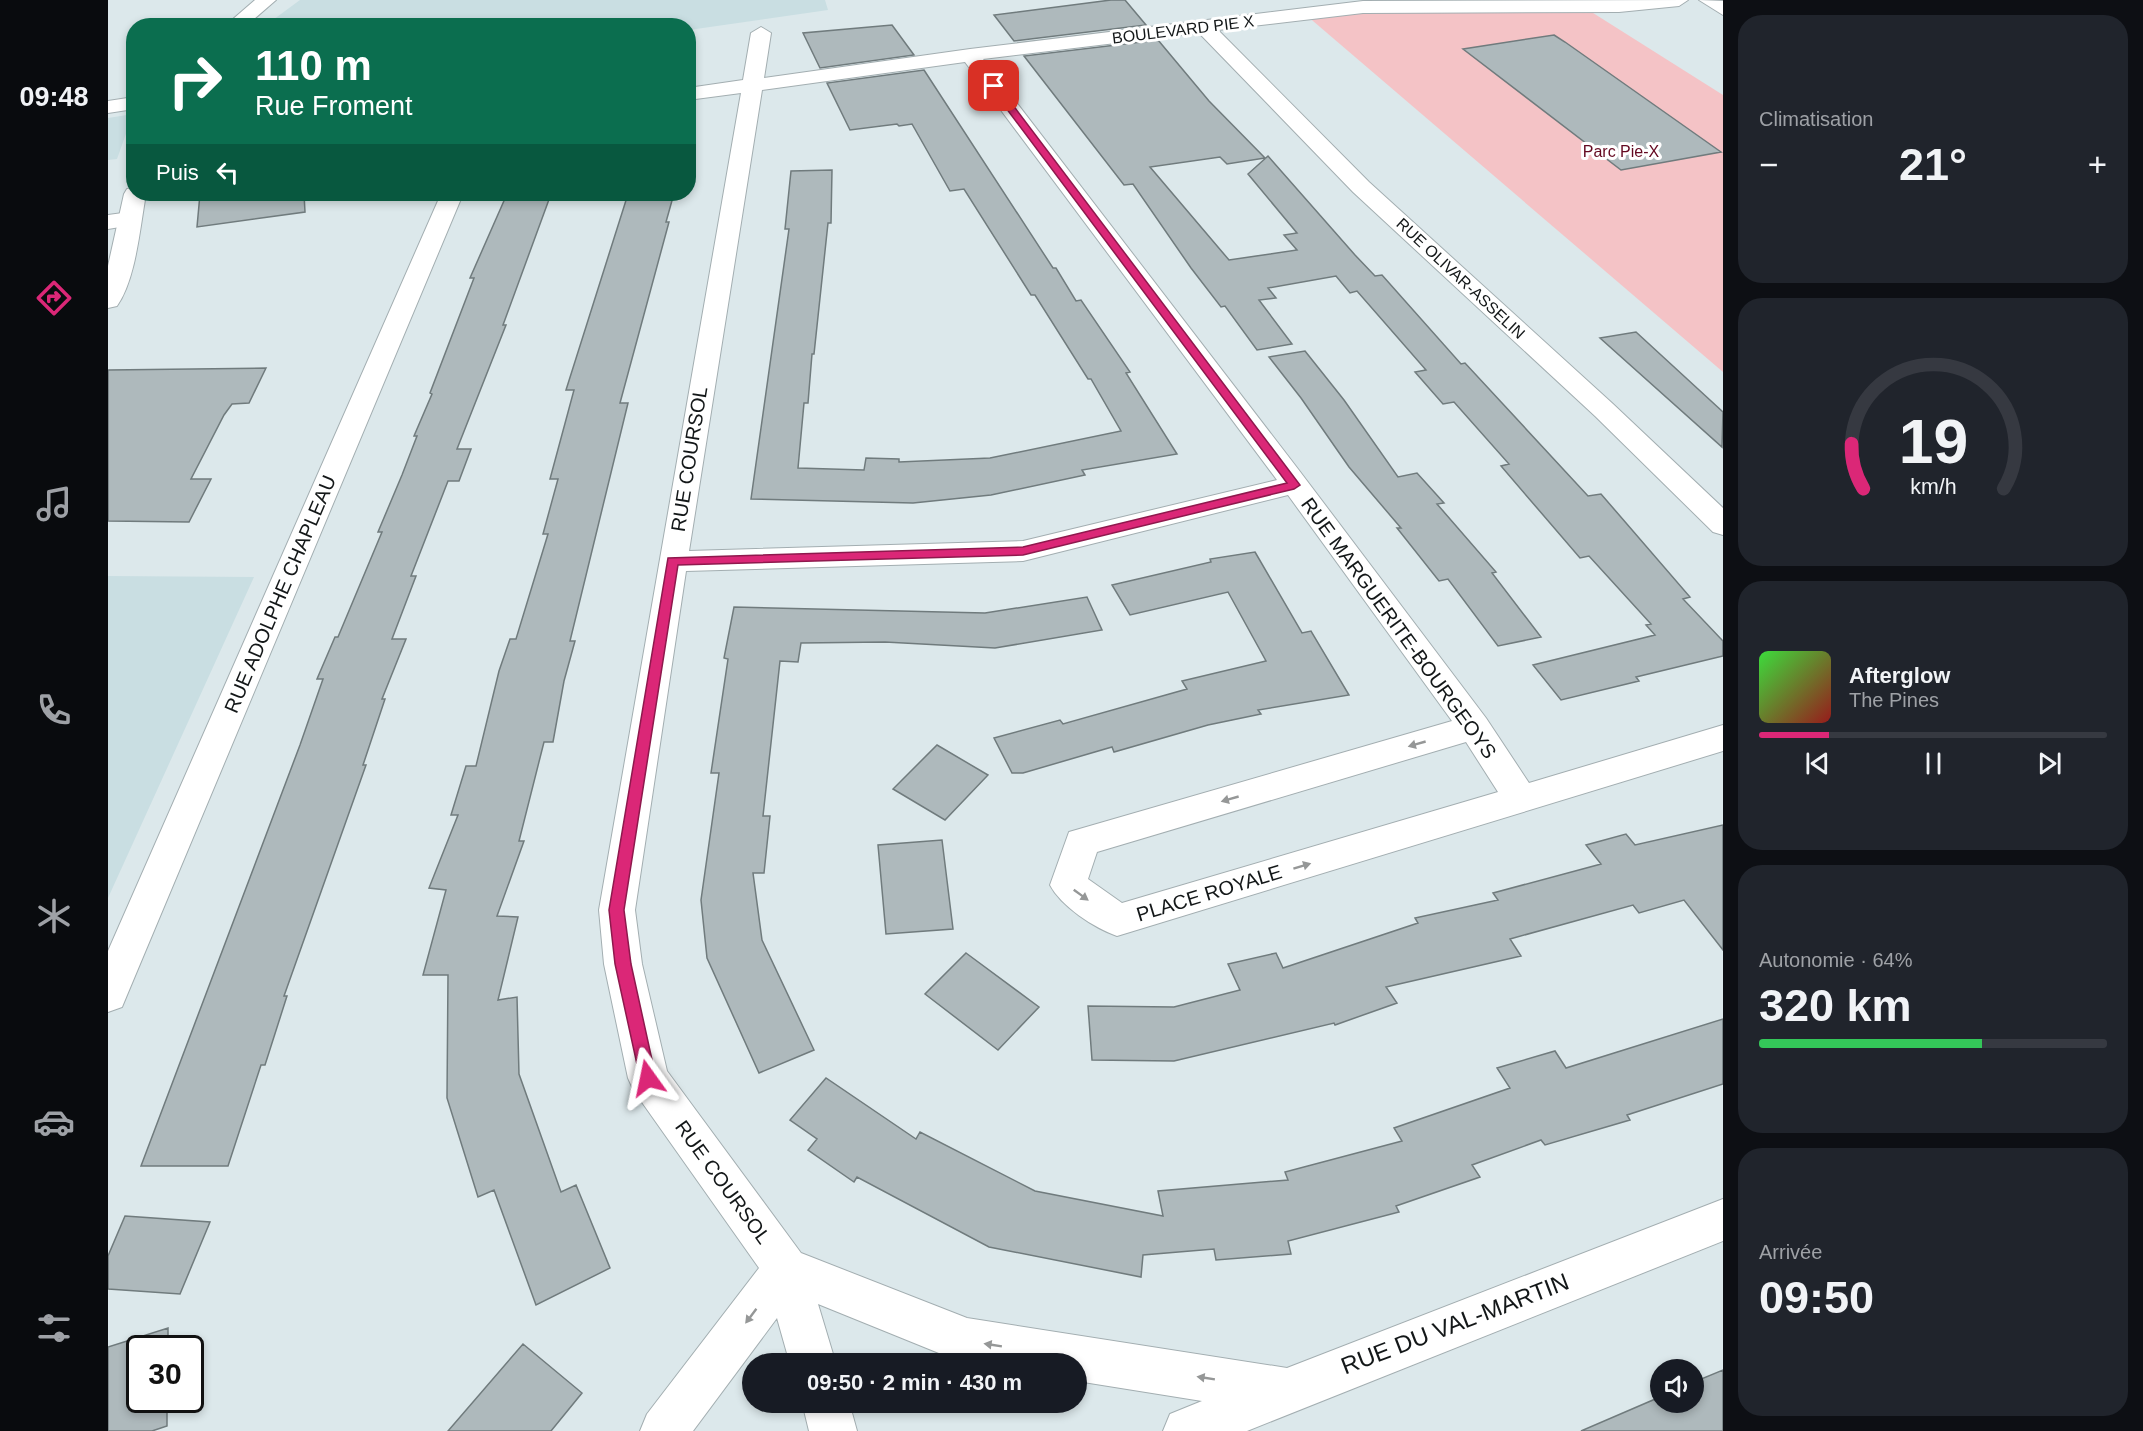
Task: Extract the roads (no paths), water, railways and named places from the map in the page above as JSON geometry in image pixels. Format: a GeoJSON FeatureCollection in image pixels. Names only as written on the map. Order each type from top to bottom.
{"type":"FeatureCollection","features":[{"type":"Feature","properties":{"kind":"street"},"geometry":{"type":"LineString","coordinates":[[226,18],[243,0]]}},
{"type":"Feature","properties":{"kind":"street"},"geometry":{"type":"LineString","coordinates":[[244,18],[267,0]]}},
{"type":"Feature","properties":{"kind":"street","name":"BOULEVARD PIE X"},"geometry":{"type":"LineString","coordinates":[[696,93],[970,55],[1363,7],[1619,6],[1679,0]]}},
{"type":"Feature","properties":{"kind":"street"},"geometry":{"type":"LineString","coordinates":[[1708,0],[1723,9]]}},
{"type":"Feature","properties":{"kind":"street","name":"RUE OLIVAR-ASSELIN"},"geometry":{"type":"LineString","coordinates":[[1203,26],[1361,186],[1604,410],[1723,525]]}},
{"type":"Feature","properties":{"kind":"street","name":"RUE COURSOL"},"geometry":{"type":"LineString","coordinates":[[761,33],[750,85],[617,910],[623,964],[648,1078],[786,1269],[810,1353]]}},
{"type":"Feature","properties":{"kind":"street","name":"RUE MARGUERITE-BOURGEOYS"},"geometry":{"type":"LineString","coordinates":[[970,55],[1294,485],[1474,728],[1522,800]]}},
{"type":"Feature","properties":{"kind":"street"},"geometry":{"type":"LineString","coordinates":[[108,107],[126,104]]}},
{"type":"Feature","properties":{"kind":"street"},"geometry":{"type":"LineString","coordinates":[[108,301],[119,220],[131,201]]}},
{"type":"Feature","properties":{"kind":"street","name":"RUE ADOLPHE CHAPLEAU"},"geometry":{"type":"LineString","coordinates":[[108,994],[449,201]]}},
{"type":"Feature","properties":{"kind":"street"},"geometry":{"type":"LineString","coordinates":[[673,561],[1023,551],[1294,485]]}},
{"type":"Feature","properties":{"kind":"street","name":"PLACE ROYALE"},"geometry":{"type":"LineString","coordinates":[[1474,728],[1082,842],[1068,885],[1117,920],[1723,738]]}},
{"type":"Feature","properties":{"kind":"street","name":"RUE DU VAL-MARTIN"},"geometry":{"type":"LineString","coordinates":[[1187,1431],[1723,1220]]}},
{"type":"Feature","properties":{"kind":"street"},"geometry":{"type":"LineString","coordinates":[[664,1431],[786,1269],[967,1341],[1285,1391]]}},
{"type":"Feature","properties":{"kind":"street"},"geometry":{"type":"LineString","coordinates":[[828,1413],[833,1431]]}},
{"type":"Feature","properties":{"kind":"park label","name":"Parc Pie-X"},"geometry":{"type":"Point","coordinates":[1621,151]}}]}
